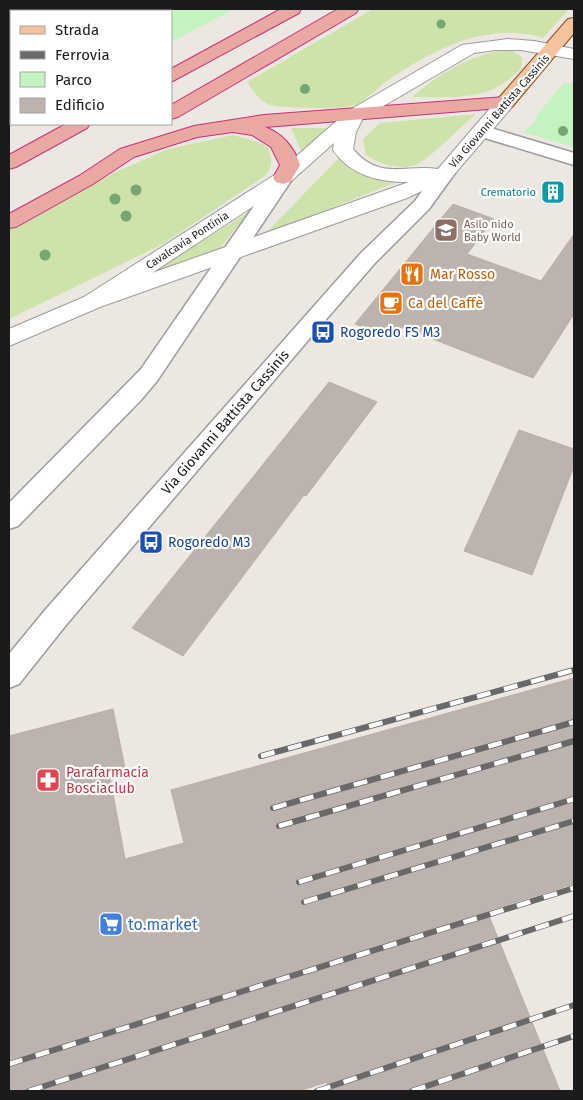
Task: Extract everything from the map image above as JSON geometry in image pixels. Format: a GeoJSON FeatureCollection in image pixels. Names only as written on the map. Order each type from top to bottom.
{"type":"FeatureCollection","features":[{"type":"Feature","properties":{"kind":"highway"},"geometry":{"type":"LineString","coordinates":[[172,76],[292,9]]}},
{"type":"Feature","properties":{"kind":"highway"},"geometry":{"type":"LineString","coordinates":[[172,112],[350,9]]}},
{"type":"Feature","properties":{"kind":"highway"},"geometry":{"type":"LineString","coordinates":[[9,222],[86,180],[127,153],[175,137],[222,127],[288,118],[355,115],[505,103]]}},
{"type":"Feature","properties":{"kind":"highway"},"geometry":{"type":"LineString","coordinates":[[9,163],[78,125]]}},
{"type":"Feature","properties":{"kind":"highway"},"geometry":{"type":"LineString","coordinates":[[222,127],[245,128],[274,137],[282,144],[290,165],[283,178]]}},
{"type":"Feature","properties":{"kind":"highway"},"geometry":{"type":"LineString","coordinates":[[9,206],[144,128]]}},
{"type":"Feature","properties":{"kind":"main road","name":"Via Giovanni Battista Cassinis"},"geometry":{"type":"LineString","coordinates":[[505,103],[574,23]]}},
{"type":"Feature","properties":{"kind":"street","name":"Via Giovanni Battista Cassinis"},"geometry":{"type":"LineString","coordinates":[[9,519],[133,394],[159,361],[283,178],[355,115],[468,49],[505,43],[532,44],[552,49]]}},
{"type":"Feature","properties":{"kind":"street"},"geometry":{"type":"LineString","coordinates":[[552,49],[574,54]]}},
{"type":"Feature","properties":{"kind":"street"},"geometry":{"type":"LineString","coordinates":[[536,67],[566,69]]}},
{"type":"Feature","properties":{"kind":"street","name":"Via Giovanni Battista Cassinis"},"geometry":{"type":"LineString","coordinates":[[9,675],[56,617],[356,271],[422,205],[445,173],[505,103]]}},
{"type":"Feature","properties":{"kind":"street","name":"Via Giovanni Battista Cassinis"},"geometry":{"type":"LineString","coordinates":[[355,115],[346,132],[343,150],[355,164],[371,171],[391,174],[424,176],[445,173]]}},
{"type":"Feature","properties":{"kind":"street"},"geometry":{"type":"LineString","coordinates":[[481,131],[574,159]]}},
{"type":"Feature","properties":{"kind":"street","name":"Via Giovanni Battista Cassinis"},"geometry":{"type":"LineString","coordinates":[[232,253],[400,194],[445,173]]}},
{"type":"Feature","properties":{"kind":"street","name":"Cavalcavia Pontinia"},"geometry":{"type":"LineString","coordinates":[[92,302],[283,178]]}},
{"type":"Feature","properties":{"kind":"street","name":"Cavalcavia Pontinia"},"geometry":{"type":"LineString","coordinates":[[9,338],[92,302],[232,253]]}},
{"type":"Feature","properties":{"kind":"green space"},"geometry":{"type":"Polygon","coordinates":[[[9,9],[234,9],[172,41],[172,10],[10,10],[9,125],[9,9]]]}},
{"type":"Feature","properties":{"kind":"green space"},"geometry":{"type":"Polygon","coordinates":[[[373,9],[569,9],[543,38],[503,33],[463,41],[444,48],[408,67],[358,104],[352,106],[314,108],[275,106],[261,100],[247,82],[373,9]]]}},
{"type":"Feature","properties":{"kind":"green space"},"geometry":{"type":"Polygon","coordinates":[[[510,50],[522,57],[521,69],[494,89],[480,94],[461,96],[412,97],[445,73],[470,60],[497,51],[510,50]]]}},
{"type":"Feature","properties":{"kind":"green space"},"geometry":{"type":"Polygon","coordinates":[[[564,83],[574,83],[574,147],[523,132],[537,120],[535,117],[564,83]]]}},
{"type":"Feature","properties":{"kind":"green space"},"geometry":{"type":"Polygon","coordinates":[[[476,114],[432,154],[413,166],[391,166],[366,155],[363,139],[380,123],[476,114]]]}},
{"type":"Feature","properties":{"kind":"green space"},"geometry":{"type":"Polygon","coordinates":[[[291,128],[329,128],[301,151],[291,128]]]}},
{"type":"Feature","properties":{"kind":"green space"},"geometry":{"type":"Polygon","coordinates":[[[233,135],[258,142],[269,148],[271,163],[265,176],[163,244],[9,319],[9,229],[116,172],[168,149],[233,135]]]}},
{"type":"Feature","properties":{"kind":"green space"},"geometry":{"type":"Polygon","coordinates":[[[339,158],[353,169],[365,175],[397,182],[265,234],[339,158]]]}},
{"type":"Feature","properties":{"kind":"green space"},"geometry":{"type":"Polygon","coordinates":[[[249,212],[219,249],[153,272],[249,212]]]}},
{"type":"Feature","properties":{"kind":"building"},"geometry":{"type":"Polygon","coordinates":[[[453,204],[494,219],[467,254],[541,281],[574,234],[574,314],[533,378],[402,327],[393,338],[355,324],[453,204]]]}},
{"type":"Feature","properties":{"kind":"building"},"geometry":{"type":"Polygon","coordinates":[[[329,382],[377,402],[306,496],[304,495],[183,656],[132,628],[329,382]]]}},
{"type":"Feature","properties":{"kind":"building"},"geometry":{"type":"Polygon","coordinates":[[[519,430],[574,449],[574,466],[532,575],[464,551],[519,430]]]}},
{"type":"Feature","properties":{"kind":"building"},"geometry":{"type":"Polygon","coordinates":[[[574,678],[574,884],[487,911],[560,1091],[328,1091],[327,1082],[299,1091],[9,1091],[9,736],[113,709],[125,768],[109,772],[125,859],[184,843],[171,790],[574,678]]]}},
{"type":"Feature","properties":{"kind":"railway"},"geometry":{"type":"LineString","coordinates":[[261,756],[574,670]]}},
{"type":"Feature","properties":{"kind":"railway"},"geometry":{"type":"LineString","coordinates":[[273,808],[574,722]]}},
{"type":"Feature","properties":{"kind":"railway"},"geometry":{"type":"LineString","coordinates":[[279,826],[574,741]]}},
{"type":"Feature","properties":{"kind":"railway"},"geometry":{"type":"LineString","coordinates":[[299,882],[574,799]]}},
{"type":"Feature","properties":{"kind":"railway"},"geometry":{"type":"LineString","coordinates":[[304,902],[574,821]]}},
{"type":"Feature","properties":{"kind":"railway"},"geometry":{"type":"LineString","coordinates":[[9,1064],[574,888]]}},
{"type":"Feature","properties":{"kind":"railway"},"geometry":{"type":"LineString","coordinates":[[29,1091],[574,916]]}},
{"type":"Feature","properties":{"kind":"railway"},"geometry":{"type":"LineString","coordinates":[[317,1091],[574,1005]]}},
{"type":"Feature","properties":{"kind":"railway"},"geometry":{"type":"LineString","coordinates":[[412,1091],[574,1036]]}},
{"type":"Feature","properties":{"kind":"place","name":"Crematorio"},"geometry":{"type":"Point","coordinates":[553,192]}},
{"type":"Feature","properties":{"kind":"place","name":"Asilo nido Baby World"},"geometry":{"type":"Point","coordinates":[446,230]}},
{"type":"Feature","properties":{"kind":"place","name":"Mar Rosso"},"geometry":{"type":"Point","coordinates":[412,274]}},
{"type":"Feature","properties":{"kind":"place","name":"Ca del Caffè"},"geometry":{"type":"Point","coordinates":[391,303]}},
{"type":"Feature","properties":{"kind":"place","name":"Rogoredo FS M3"},"geometry":{"type":"Point","coordinates":[323,332]}},
{"type":"Feature","properties":{"kind":"place","name":"Rogoredo M3"},"geometry":{"type":"Point","coordinates":[151,542]}},
{"type":"Feature","properties":{"kind":"place","name":"Parafarmacia Bosciaclub"},"geometry":{"type":"Point","coordinates":[48,780]}},
{"type":"Feature","properties":{"kind":"place","name":"to.market"},"geometry":{"type":"Point","coordinates":[111,924]}}]}
